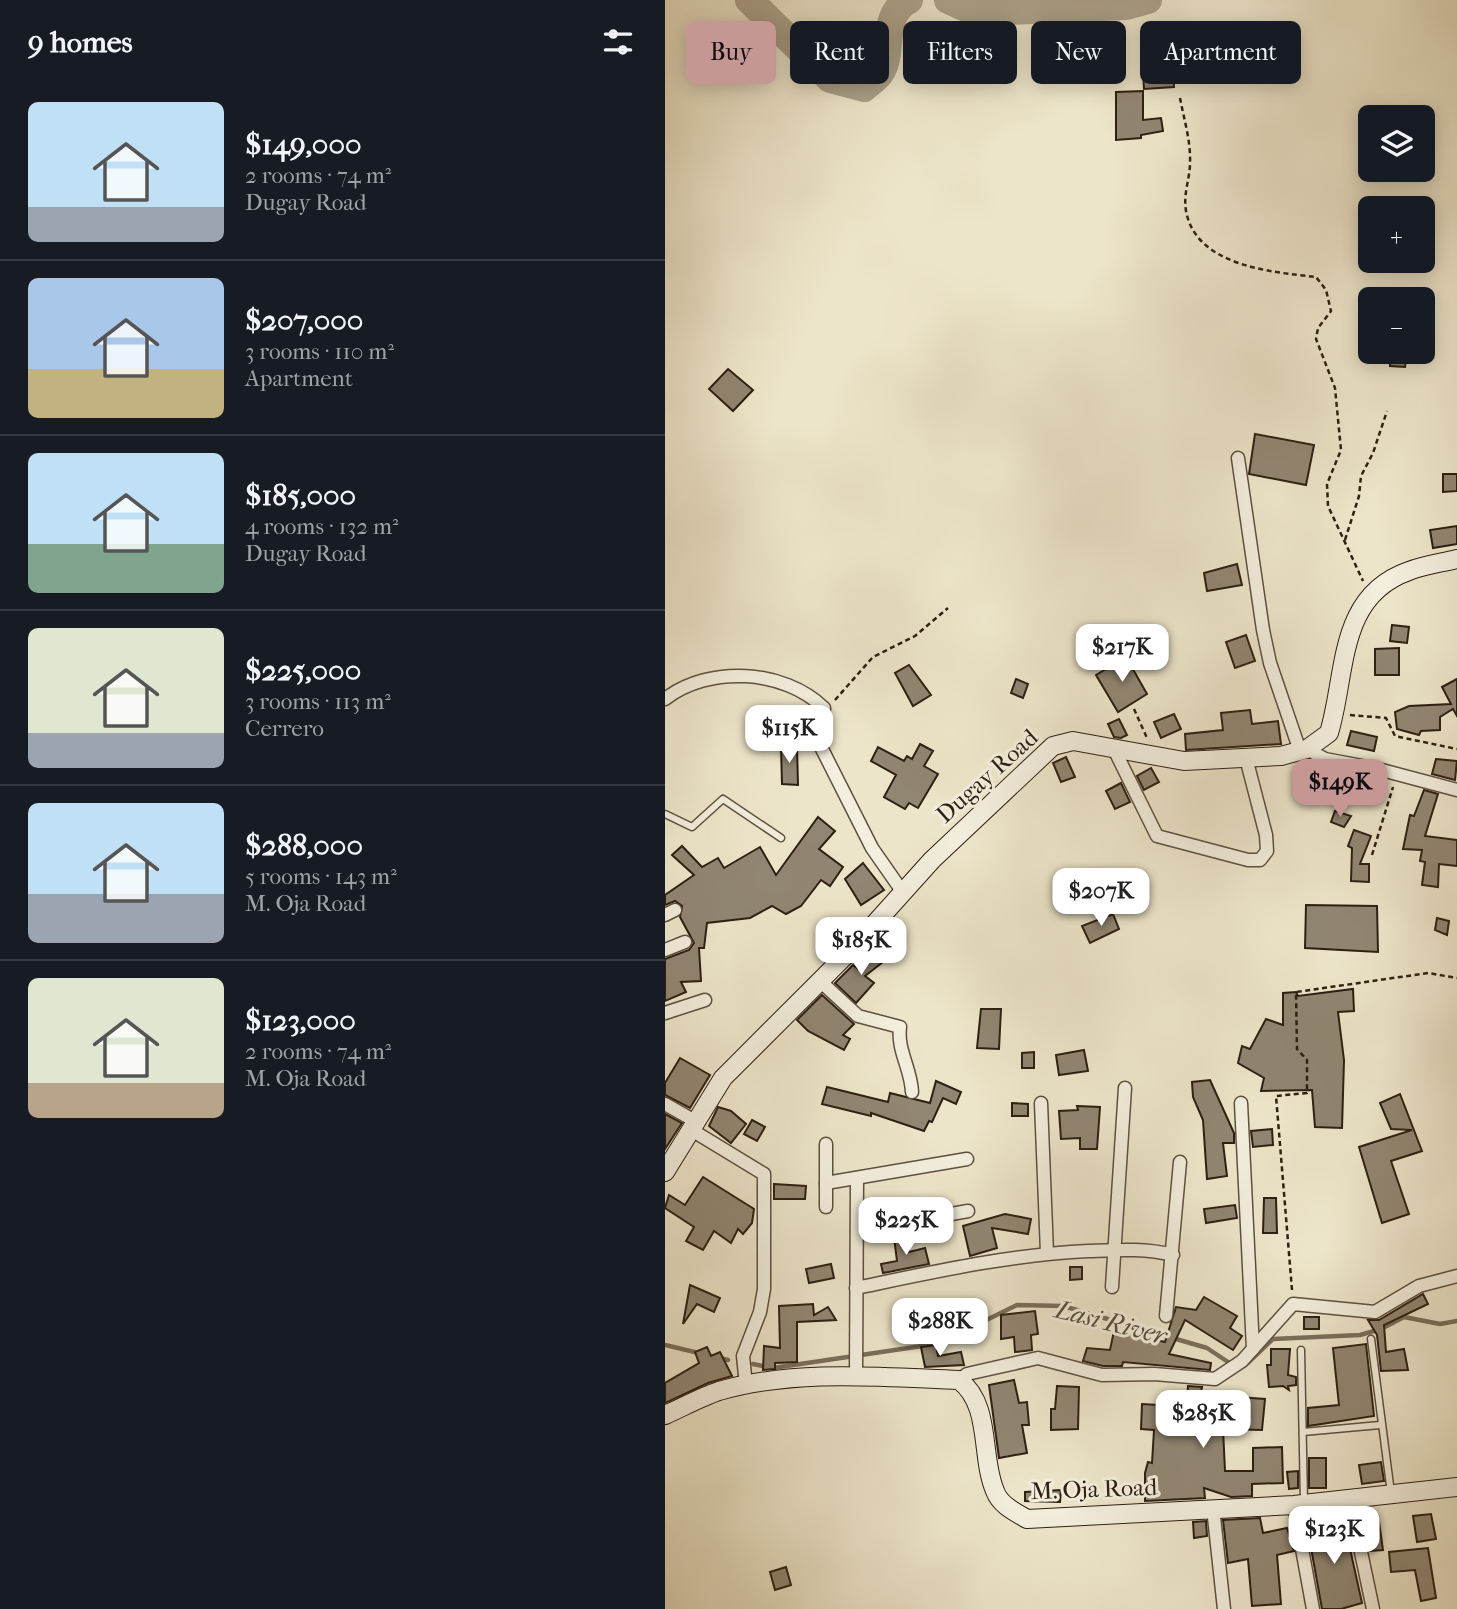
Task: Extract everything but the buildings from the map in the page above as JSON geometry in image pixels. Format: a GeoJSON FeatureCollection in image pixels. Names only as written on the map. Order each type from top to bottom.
{"type":"FeatureCollection","features":[{"type":"Feature","properties":{"kind":"street"},"geometry":{"type":"LineString","coordinates":[[1238,458],[1270,663],[1303,750],[1325,759],[1457,790]]}},
{"type":"Feature","properties":{"kind":"street"},"geometry":{"type":"LineString","coordinates":[[1303,750],[1329,733],[1353,619],[1370,597],[1381,585],[1408,571],[1457,559]]}},
{"type":"Feature","properties":{"kind":"street"},"geometry":{"type":"LineString","coordinates":[[665,699],[684,685],[713,677],[737,676],[781,682],[807,691],[824,708],[821,747],[871,848],[902,891]]}},
{"type":"Feature","properties":{"kind":"street","name":"Dugay Road"},"geometry":{"type":"LineString","coordinates":[[665,1172],[723,1078],[820,981],[883,915],[902,891],[1053,746],[1073,741],[1184,761],[1281,756],[1303,750]]}},
{"type":"Feature","properties":{"kind":"street"},"geometry":{"type":"LineString","coordinates":[[1113,747],[1157,836],[1236,857],[1260,860],[1267,850],[1266,835],[1245,758]]}},
{"type":"Feature","properties":{"kind":"street"},"geometry":{"type":"LineString","coordinates":[[665,950],[685,942]]}},
{"type":"Feature","properties":{"kind":"street"},"geometry":{"type":"LineString","coordinates":[[820,981],[858,1016],[900,1027],[898,1044],[911,1074],[912,1092]]}},
{"type":"Feature","properties":{"kind":"street"},"geometry":{"type":"LineString","coordinates":[[665,1013],[705,1000]]}},
{"type":"Feature","properties":{"kind":"street"},"geometry":{"type":"LineString","coordinates":[[1112,1287],[1125,1088]]}},
{"type":"Feature","properties":{"kind":"street"},"geometry":{"type":"LineString","coordinates":[[1041,1103],[1047,1253]]}},
{"type":"Feature","properties":{"kind":"street"},"geometry":{"type":"LineString","coordinates":[[1241,1103],[1253,1349]]}},
{"type":"Feature","properties":{"kind":"street"},"geometry":{"type":"LineString","coordinates":[[665,1104],[764,1174],[764,1289],[760,1312],[743,1356],[745,1385]]}},
{"type":"Feature","properties":{"kind":"street"},"geometry":{"type":"LineString","coordinates":[[826,1144],[826,1207]]}},
{"type":"Feature","properties":{"kind":"street"},"geometry":{"type":"LineString","coordinates":[[826,1183],[967,1159]]}},
{"type":"Feature","properties":{"kind":"street"},"geometry":{"type":"LineString","coordinates":[[1166,1316],[1180,1162]]}},
{"type":"Feature","properties":{"kind":"street"},"geometry":{"type":"LineString","coordinates":[[856,1377],[857,1178]]}},
{"type":"Feature","properties":{"kind":"street"},"geometry":{"type":"LineString","coordinates":[[857,1231],[968,1211]]}},
{"type":"Feature","properties":{"kind":"street"},"geometry":{"type":"LineString","coordinates":[[856,1289],[979,1262],[1047,1253],[1147,1248],[1173,1255]]}},
{"type":"Feature","properties":{"kind":"street"},"geometry":{"type":"LineString","coordinates":[[665,1415],[716,1392],[745,1385],[856,1377],[959,1380],[967,1374],[1038,1358],[1102,1375],[1154,1374],[1215,1379],[1241,1362],[1293,1304],[1375,1312],[1419,1286],[1457,1276]]}},
{"type":"Feature","properties":{"kind":"street","name":"M. Oja Road"},"geometry":{"type":"LineString","coordinates":[[959,1380],[976,1396],[995,1493],[1009,1508],[1027,1519],[1299,1505],[1457,1487]]}},
{"type":"Feature","properties":{"kind":"street"},"geometry":{"type":"LineString","coordinates":[[1350,1500],[1373,1609]]}},
{"type":"Feature","properties":{"kind":"street"},"geometry":{"type":"LineString","coordinates":[[1299,1505],[1313,1609]]}},
{"type":"Feature","properties":{"kind":"street"},"geometry":{"type":"LineString","coordinates":[[1213,1508],[1224,1609]]}},
{"type":"Feature","properties":{"kind":"lane"},"geometry":{"type":"LineString","coordinates":[[665,814],[692,827],[723,799],[781,838]]}},
{"type":"Feature","properties":{"kind":"lane"},"geometry":{"type":"LineString","coordinates":[[1371,1339],[1380,1425],[1392,1496]]}},
{"type":"Feature","properties":{"kind":"lane"},"geometry":{"type":"LineString","coordinates":[[1299,1505],[1303,1432],[1301,1350]]}},
{"type":"Feature","properties":{"kind":"lane"},"geometry":{"type":"LineString","coordinates":[[1303,1432],[1380,1425]]}},
{"type":"Feature","properties":{"kind":"path"},"geometry":{"type":"LineString","coordinates":[[1180,98],[1190,163],[1185,188],[1186,212],[1195,236],[1217,254],[1270,272],[1316,277],[1326,290],[1331,310],[1318,328],[1316,339],[1335,388],[1341,450],[1327,484],[1328,506],[1370,597]]}},
{"type":"Feature","properties":{"kind":"path"},"geometry":{"type":"LineString","coordinates":[[1345,541],[1360,496],[1361,476],[1374,453],[1387,411]]}},
{"type":"Feature","properties":{"kind":"path"},"geometry":{"type":"LineString","coordinates":[[824,708],[838,697],[856,673],[873,657],[915,636],[948,608]]}},
{"type":"Feature","properties":{"kind":"path"},"geometry":{"type":"LineString","coordinates":[[1134,709],[1155,757]]}},
{"type":"Feature","properties":{"kind":"path"},"geometry":{"type":"LineString","coordinates":[[1335,714],[1387,718],[1395,736],[1457,749]]}},
{"type":"Feature","properties":{"kind":"path"},"geometry":{"type":"LineString","coordinates":[[1372,855],[1397,774]]}},
{"type":"Feature","properties":{"kind":"path"},"geometry":{"type":"LineString","coordinates":[[1293,1304],[1276,1096],[1307,1093],[1307,1060],[1297,1049],[1296,992],[1428,973],[1457,978]]}},
{"type":"Feature","properties":{"kind":"waterway","name":"Lasi River"},"geometry":{"type":"LineString","coordinates":[[749,0],[830,79],[864,88],[881,72],[885,64],[894,15],[909,0]]}},
{"type":"Feature","properties":{"kind":"waterway","name":"Lasi River"},"geometry":{"type":"LineString","coordinates":[[948,0],[968,9],[1007,11],[1126,6],[1148,0]]}},
{"type":"Feature","properties":{"kind":"waterway","name":"Lasi River"},"geometry":{"type":"LineString","coordinates":[[753,1364],[773,1368],[922,1346],[962,1332],[1017,1305],[1063,1306],[1207,1348],[1234,1366]]}},
{"type":"Feature","properties":{"kind":"waterway","name":"Lasi River"},"geometry":{"type":"LineString","coordinates":[[1248,1363],[1273,1339],[1360,1335],[1381,1329],[1404,1317],[1440,1324],[1457,1321]]}},
{"type":"Feature","properties":{"kind":"waterway","name":"Lasi River"},"geometry":{"type":"LineString","coordinates":[[665,1345],[728,1360]]}}]}
